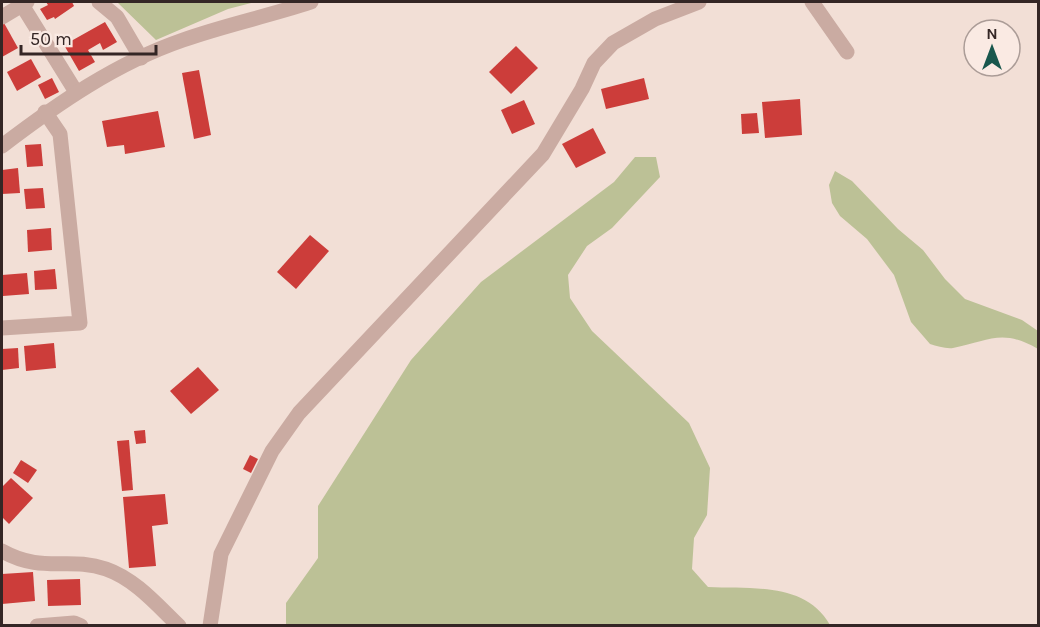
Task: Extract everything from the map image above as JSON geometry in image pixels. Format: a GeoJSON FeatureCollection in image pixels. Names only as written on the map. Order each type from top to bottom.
{"type":"FeatureCollection","features":[{"type":"Feature","properties":{"kind":"street"},"geometry":{"type":"LineString","coordinates":[[99,2],[117,17],[141,58]]}},
{"type":"Feature","properties":{"kind":"street"},"geometry":{"type":"LineString","coordinates":[[2,146],[45,112],[76,92],[141,58],[182,40],[311,2]]}},
{"type":"Feature","properties":{"kind":"street"},"geometry":{"type":"LineString","coordinates":[[210,626],[221,554],[272,451],[298,413],[543,154],[582,89],[594,63],[613,43],[655,19],[699,2]]}},
{"type":"Feature","properties":{"kind":"street"},"geometry":{"type":"LineString","coordinates":[[812,2],[847,52]]}},
{"type":"Feature","properties":{"kind":"street"},"geometry":{"type":"LineString","coordinates":[[2,17],[25,3],[76,92]]}},
{"type":"Feature","properties":{"kind":"street"},"geometry":{"type":"LineString","coordinates":[[2,328],[81,323],[60,134],[45,112]]}},
{"type":"Feature","properties":{"kind":"street"},"geometry":{"type":"LineString","coordinates":[[2,551],[22,561],[64,566],[83,564],[105,568],[129,580],[179,626]]}},
{"type":"Feature","properties":{"kind":"street"},"geometry":{"type":"LineString","coordinates":[[38,626],[74,623],[81,626]]}},
{"type":"Feature","properties":{"kind":"green space"},"geometry":{"type":"Polygon","coordinates":[[[117,2],[255,2],[228,9],[156,40],[117,2]]]}},
{"type":"Feature","properties":{"kind":"green space"},"geometry":{"type":"Polygon","coordinates":[[[635,157],[656,157],[660,177],[612,228],[587,246],[568,275],[570,298],[592,331],[689,423],[710,468],[707,515],[694,538],[692,569],[708,587],[776,591],[807,601],[820,611],[830,625],[286,625],[286,603],[318,558],[318,506],[411,360],[481,282],[614,182],[635,157]]]}},
{"type":"Feature","properties":{"kind":"green space"},"geometry":{"type":"Polygon","coordinates":[[[835,171],[852,181],[898,229],[923,250],[945,279],[965,299],[1022,320],[1038,331],[1038,349],[1015,339],[1005,338],[953,348],[930,344],[911,322],[894,275],[867,239],[840,216],[832,203],[829,185],[835,171]]]}},
{"type":"Feature","properties":{"kind":"building"},"geometry":{"type":"Polygon","coordinates":[[[46,2],[72,2],[74,6],[55,19],[54,17],[47,20],[40,9],[48,5],[46,2]]]}},
{"type":"Feature","properties":{"kind":"building"},"geometry":{"type":"Polygon","coordinates":[[[105,22],[117,42],[103,50],[100,43],[88,50],[95,62],[79,71],[64,45],[105,22]]]}},
{"type":"Feature","properties":{"kind":"building"},"geometry":{"type":"Polygon","coordinates":[[[4,23],[18,48],[2,57],[2,25],[4,23]]]}},
{"type":"Feature","properties":{"kind":"building"},"geometry":{"type":"Polygon","coordinates":[[[516,46],[538,68],[511,94],[489,72],[516,46]]]}},
{"type":"Feature","properties":{"kind":"building"},"geometry":{"type":"Polygon","coordinates":[[[31,59],[41,77],[17,91],[7,72],[31,59]]]}},
{"type":"Feature","properties":{"kind":"building"},"geometry":{"type":"Polygon","coordinates":[[[199,70],[211,135],[194,139],[182,73],[199,70]]]}},
{"type":"Feature","properties":{"kind":"building"},"geometry":{"type":"Polygon","coordinates":[[[52,78],[59,92],[45,99],[38,85],[52,78]]]}},
{"type":"Feature","properties":{"kind":"building"},"geometry":{"type":"Polygon","coordinates":[[[644,78],[649,99],[606,109],[601,89],[644,78]]]}},
{"type":"Feature","properties":{"kind":"building"},"geometry":{"type":"Polygon","coordinates":[[[800,99],[802,135],[765,138],[762,102],[800,99]]]}},
{"type":"Feature","properties":{"kind":"building"},"geometry":{"type":"Polygon","coordinates":[[[524,100],[535,124],[512,134],[501,110],[524,100]]]}},
{"type":"Feature","properties":{"kind":"building"},"geometry":{"type":"Polygon","coordinates":[[[158,111],[165,147],[125,154],[124,145],[107,147],[102,121],[158,111]]]}},
{"type":"Feature","properties":{"kind":"building"},"geometry":{"type":"Polygon","coordinates":[[[757,113],[759,133],[742,134],[741,114],[757,113]]]}},
{"type":"Feature","properties":{"kind":"building"},"geometry":{"type":"Polygon","coordinates":[[[593,128],[606,153],[576,168],[562,144],[593,128]]]}},
{"type":"Feature","properties":{"kind":"building"},"geometry":{"type":"Polygon","coordinates":[[[41,144],[43,166],[27,167],[25,145],[41,144]]]}},
{"type":"Feature","properties":{"kind":"building"},"geometry":{"type":"Polygon","coordinates":[[[18,168],[20,193],[2,194],[2,170],[18,168]]]}},
{"type":"Feature","properties":{"kind":"building"},"geometry":{"type":"Polygon","coordinates":[[[43,188],[45,208],[26,209],[24,189],[43,188]]]}},
{"type":"Feature","properties":{"kind":"building"},"geometry":{"type":"Polygon","coordinates":[[[51,228],[52,250],[28,252],[27,230],[51,228]]]}},
{"type":"Feature","properties":{"kind":"building"},"geometry":{"type":"Polygon","coordinates":[[[310,235],[329,251],[296,289],[277,272],[310,235]]]}},
{"type":"Feature","properties":{"kind":"building"},"geometry":{"type":"Polygon","coordinates":[[[55,269],[57,289],[35,290],[34,271],[55,269]]]}},
{"type":"Feature","properties":{"kind":"building"},"geometry":{"type":"Polygon","coordinates":[[[27,273],[29,294],[3,296],[2,275],[27,273]]]}},
{"type":"Feature","properties":{"kind":"building"},"geometry":{"type":"Polygon","coordinates":[[[54,343],[56,368],[26,371],[24,346],[54,343]]]}},
{"type":"Feature","properties":{"kind":"building"},"geometry":{"type":"Polygon","coordinates":[[[18,348],[19,368],[2,370],[2,349],[18,348]]]}},
{"type":"Feature","properties":{"kind":"building"},"geometry":{"type":"Polygon","coordinates":[[[198,367],[219,390],[191,414],[170,391],[198,367]]]}},
{"type":"Feature","properties":{"kind":"building"},"geometry":{"type":"Polygon","coordinates":[[[145,430],[146,443],[136,444],[134,431],[145,430]]]}},
{"type":"Feature","properties":{"kind":"building"},"geometry":{"type":"Polygon","coordinates":[[[129,440],[133,490],[122,491],[117,441],[129,440]]]}},
{"type":"Feature","properties":{"kind":"building"},"geometry":{"type":"Polygon","coordinates":[[[250,455],[258,459],[251,473],[243,469],[250,455]]]}},
{"type":"Feature","properties":{"kind":"building"},"geometry":{"type":"Polygon","coordinates":[[[21,460],[37,470],[28,483],[13,473],[21,460]]]}},
{"type":"Feature","properties":{"kind":"building"},"geometry":{"type":"Polygon","coordinates":[[[11,478],[33,498],[9,524],[2,517],[2,487],[11,478]]]}},
{"type":"Feature","properties":{"kind":"building"},"geometry":{"type":"Polygon","coordinates":[[[165,494],[168,524],[152,526],[156,566],[129,568],[123,497],[165,494]]]}},
{"type":"Feature","properties":{"kind":"building"},"geometry":{"type":"Polygon","coordinates":[[[33,572],[35,601],[2,604],[2,574],[33,572]]]}},
{"type":"Feature","properties":{"kind":"building"},"geometry":{"type":"Polygon","coordinates":[[[80,579],[81,605],[48,606],[47,580],[80,579]]]}}]}
